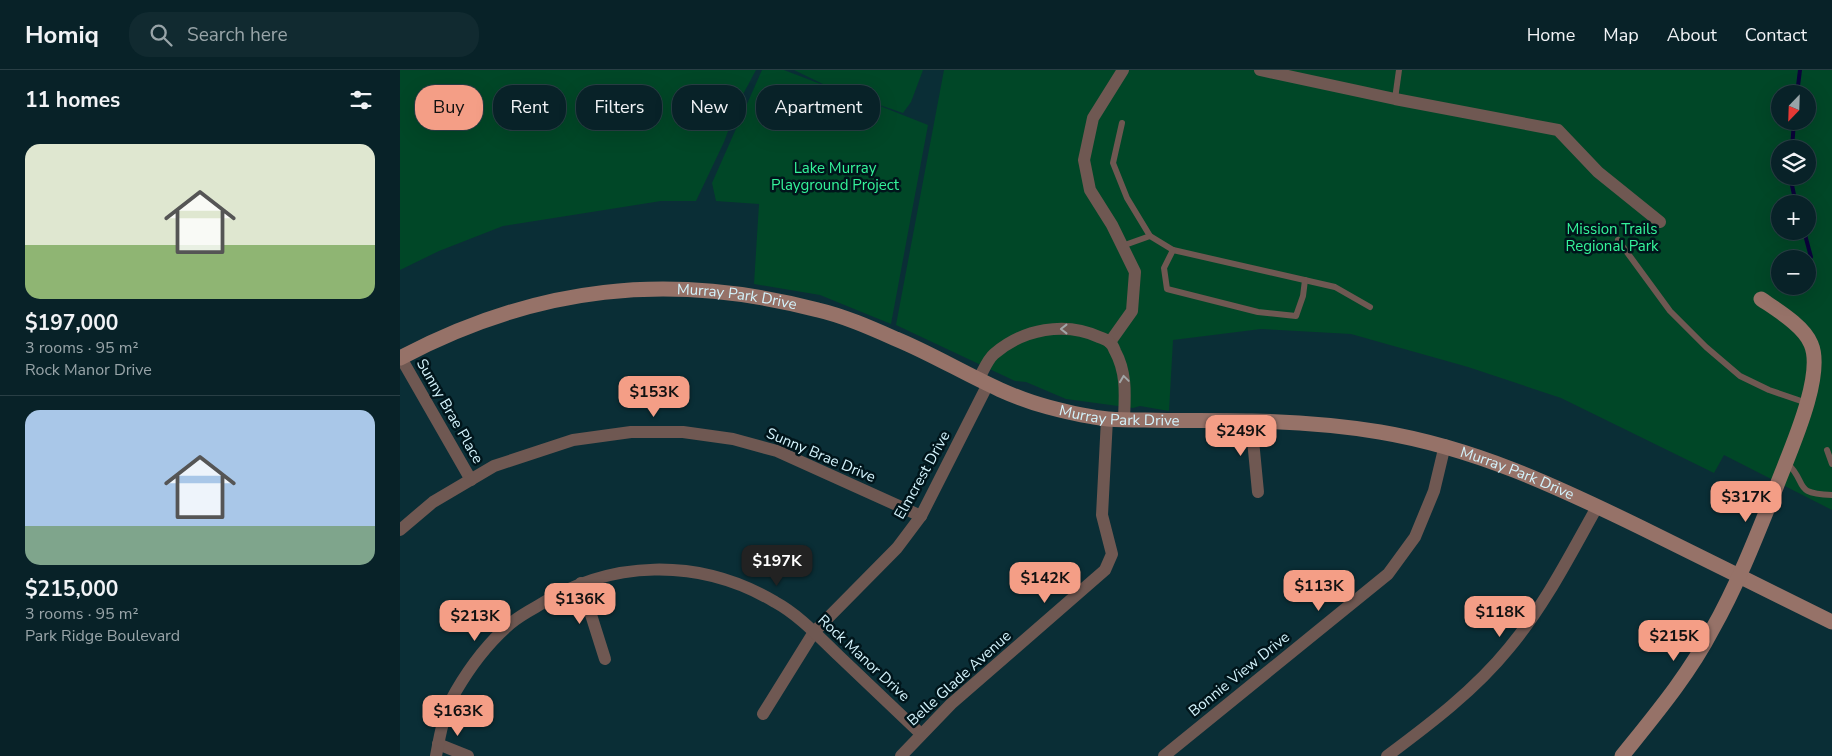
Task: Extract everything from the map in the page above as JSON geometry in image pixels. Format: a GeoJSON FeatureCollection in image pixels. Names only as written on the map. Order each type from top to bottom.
{"type":"FeatureCollection","features":[{"type":"Feature","properties":{"kind":"street"},"geometry":{"type":"LineString","coordinates":[[1123,70],[1093,118],[1084,160],[1090,190],[1112,225],[1135,272],[1132,311],[1110,342],[1124,374],[1124,419]]}},
{"type":"Feature","properties":{"kind":"street"},"geometry":{"type":"LineString","coordinates":[[1260,70],[1395,99],[1558,130],[1598,172],[1660,222]]}},
{"type":"Feature","properties":{"kind":"street","name":"Murray Park Drive"},"geometry":{"type":"LineString","coordinates":[[400,358],[437,339],[486,319],[527,306],[611,291],[661,288],[741,293],[822,310],[899,340],[983,382],[1045,406],[1107,419],[1327,424],[1382,432],[1446,445],[1514,469],[1597,507],[1832,622]]}},
{"type":"Feature","properties":{"kind":"street"},"geometry":{"type":"LineString","coordinates":[[1622,756],[1675,689],[1712,631],[1738,575],[1748,559],[1807,403],[1813,373],[1812,344],[1804,331],[1762,299]]}},
{"type":"Feature","properties":{"kind":"street","name":"Elmcrest Drive"},"geometry":{"type":"LineString","coordinates":[[763,714],[814,632],[897,548],[921,516],[983,382],[993,355],[1020,338],[1040,330],[1075,329],[1086,331],[1110,342]]}},
{"type":"Feature","properties":{"kind":"street","name":"Sunny Brae Place"},"geometry":{"type":"LineString","coordinates":[[400,358],[471,480]]}},
{"type":"Feature","properties":{"kind":"street","name":"Belle Glade Avenue"},"geometry":{"type":"LineString","coordinates":[[901,756],[951,704],[1105,570],[1112,554],[1102,514],[1107,419]]}},
{"type":"Feature","properties":{"kind":"street"},"geometry":{"type":"LineString","coordinates":[[1254,421],[1253,440],[1258,492]]}},
{"type":"Feature","properties":{"kind":"street","name":"Sunny Brae Drive"},"geometry":{"type":"LineString","coordinates":[[400,530],[433,502],[494,466],[573,440],[631,432],[683,432],[733,439],[777,451],[921,516]]}},
{"type":"Feature","properties":{"kind":"street","name":"Bonnie View Drive"},"geometry":{"type":"LineString","coordinates":[[1164,756],[1388,574],[1415,537],[1434,491],[1446,445]]}},
{"type":"Feature","properties":{"kind":"street"},"geometry":{"type":"LineString","coordinates":[[1387,756],[1467,692],[1509,648],[1553,588],[1597,507]]}},
{"type":"Feature","properties":{"kind":"street","name":"Rock Manor Drive"},"geometry":{"type":"LineString","coordinates":[[437,750],[444,719],[455,692],[491,642],[512,622],[557,593],[581,583],[612,574],[643,570],[675,570],[707,574],[734,582],[776,602],[814,632],[921,734]]}},
{"type":"Feature","properties":{"kind":"street"},"geometry":{"type":"LineString","coordinates":[[581,583],[605,659]]}},
{"type":"Feature","properties":{"kind":"street"},"geometry":{"type":"LineString","coordinates":[[437,750],[468,756]]}},
{"type":"Feature","properties":{"kind":"lane"},"geometry":{"type":"LineString","coordinates":[[1395,99],[1399,70]]}},
{"type":"Feature","properties":{"kind":"lane"},"geometry":{"type":"LineString","coordinates":[[1122,124],[1113,163],[1127,198],[1150,236],[1172,250],[1335,287],[1370,307]]}},
{"type":"Feature","properties":{"kind":"lane"},"geometry":{"type":"LineString","coordinates":[[1122,246],[1150,236]]}},
{"type":"Feature","properties":{"kind":"lane"},"geometry":{"type":"LineString","coordinates":[[1618,240],[1670,311],[1706,347],[1740,376],[1769,390],[1807,403]]}},
{"type":"Feature","properties":{"kind":"lane"},"geometry":{"type":"LineString","coordinates":[[1172,250],[1164,268],[1167,288],[1258,312],[1296,316],[1303,296],[1305,280]]}},
{"type":"Feature","properties":{"kind":"lane"},"geometry":{"type":"LineString","coordinates":[[1827,450],[1832,464]]}},
{"type":"Feature","properties":{"kind":"lane"},"geometry":{"type":"LineString","coordinates":[[1786,462],[1794,470],[1803,490],[1808,493],[1831,493]]}},
{"type":"Feature","properties":{"kind":"green space"},"geometry":{"type":"Polygon","coordinates":[[[400,70],[756,70],[746,89],[746,85],[672,85],[672,130],[728,130],[696,201],[661,201],[503,226],[439,251],[400,270],[400,70]]]}},
{"type":"Feature","properties":{"kind":"green space","name":"Lake Murray Playground Project"},"geometry":{"type":"Polygon","coordinates":[[[762,70],[784,70],[823,85],[756,85],[756,130],[880,130],[880,106],[928,125],[891,324],[820,295],[754,284],[759,204],[716,201],[712,183],[735,130],[746,130],[746,106],[762,70]]]}},
{"type":"Feature","properties":{"kind":"green space","name":"Lake Murray Playground Project"},"geometry":{"type":"Polygon","coordinates":[[[794,70],[923,70],[911,102],[903,113],[880,105],[880,85],[825,85],[794,70]]]}},
{"type":"Feature","properties":{"kind":"green space","name":"Mission Trails Regional Park"},"geometry":{"type":"Polygon","coordinates":[[[944,70],[1832,70],[1832,510],[1724,455],[1714,473],[1561,398],[1468,367],[1351,334],[1261,329],[1173,340],[1169,411],[1140,406],[1133,408],[1066,399],[1026,382],[1015,381],[896,325],[944,70]]]}},
{"type":"Feature","properties":{"kind":"waterway"},"geometry":{"type":"LineString","coordinates":[[1798,85],[1800,70]]}},
{"type":"Feature","properties":{"kind":"waterway"},"geometry":{"type":"LineString","coordinates":[[1793,130],[1793,140]]}},
{"type":"Feature","properties":{"kind":"waterway"},"geometry":{"type":"LineString","coordinates":[[1792,185],[1794,195]]}},
{"type":"Feature","properties":{"kind":"waterway"},"geometry":{"type":"LineString","coordinates":[[1806,240],[1809,250]]}}]}
